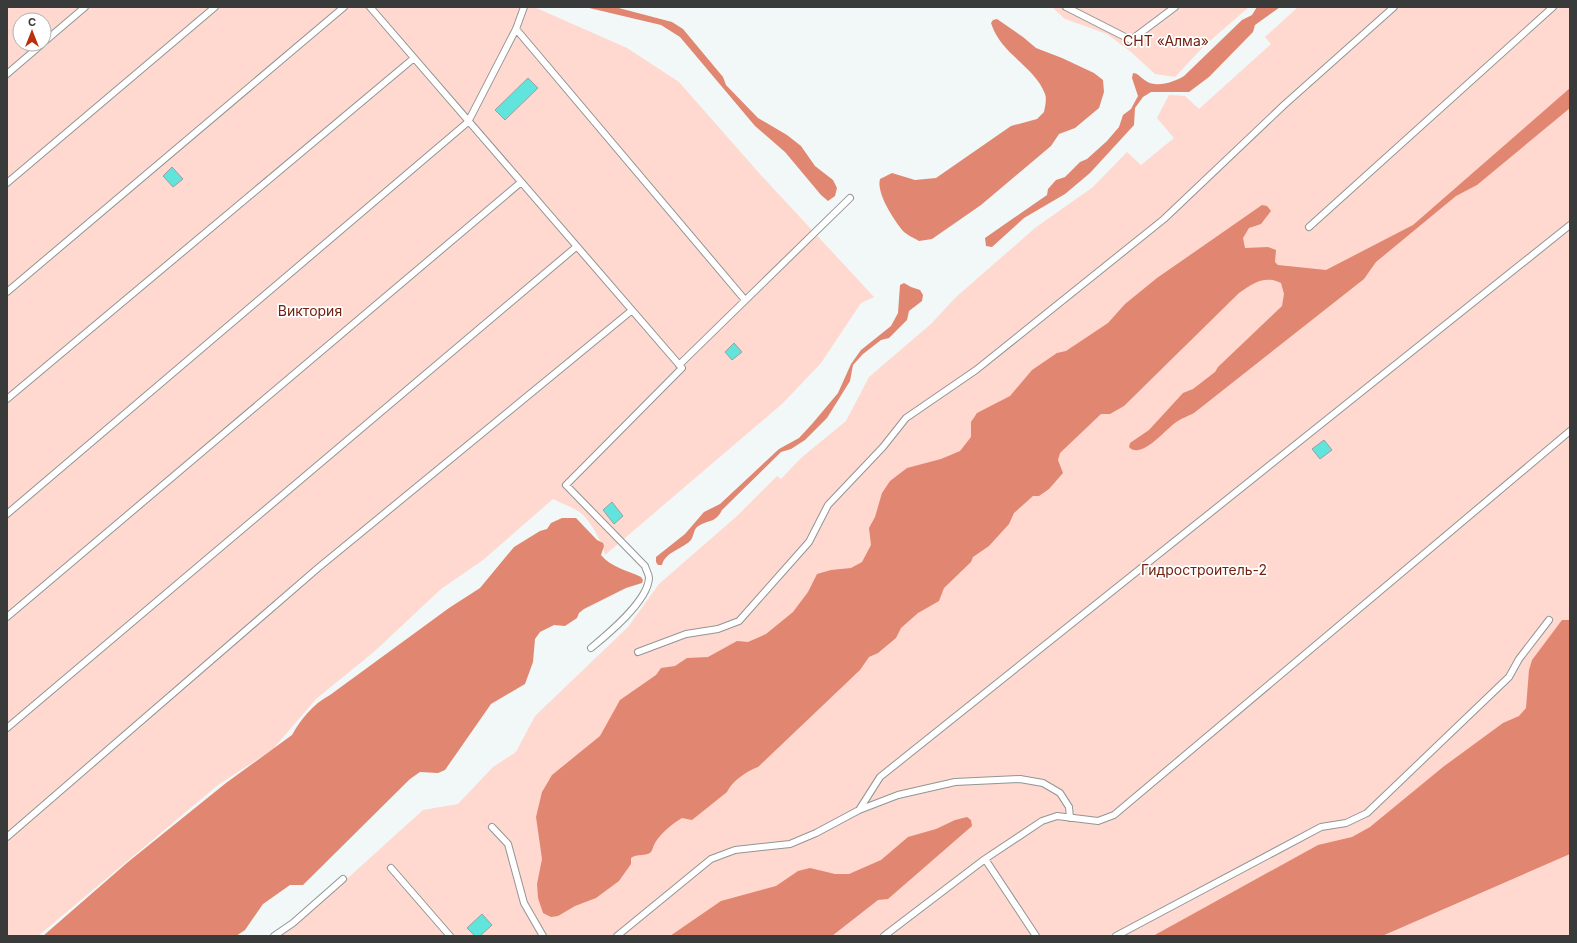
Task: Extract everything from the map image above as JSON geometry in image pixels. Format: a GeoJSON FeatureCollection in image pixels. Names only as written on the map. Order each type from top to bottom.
{"type":"FeatureCollection","features":[{"type":"Feature","properties":{"kind":"lane"},"geometry":{"type":"LineString","coordinates":[[52,35],[85,7]]}},
{"type":"Feature","properties":{"kind":"lane"},"geometry":{"type":"LineString","coordinates":[[7,183],[215,7]]}},
{"type":"Feature","properties":{"kind":"lane"},"geometry":{"type":"LineString","coordinates":[[7,292],[344,7]]}},
{"type":"Feature","properties":{"kind":"lane"},"geometry":{"type":"LineString","coordinates":[[370,7],[520,183],[682,368],[566,485],[645,566],[649,576],[646,590],[620,624],[591,648]]}},
{"type":"Feature","properties":{"kind":"lane"},"geometry":{"type":"LineString","coordinates":[[7,514],[468,122],[516,29],[524,7]]}},
{"type":"Feature","properties":{"kind":"lane"},"geometry":{"type":"LineString","coordinates":[[1066,7],[1131,40],[1175,7]]}},
{"type":"Feature","properties":{"kind":"lane"},"geometry":{"type":"LineString","coordinates":[[638,652],[686,634],[718,628],[739,621],[809,542],[828,505],[883,447],[906,418],[976,370],[1164,219],[1284,105],[1394,7]]}},
{"type":"Feature","properties":{"kind":"lane"},"geometry":{"type":"LineString","coordinates":[[1309,227],[1553,7]]}},
{"type":"Feature","properties":{"kind":"lane"},"geometry":{"type":"LineString","coordinates":[[516,29],[745,300]]}},
{"type":"Feature","properties":{"kind":"lane"},"geometry":{"type":"LineString","coordinates":[[7,74],[33,52]]}},
{"type":"Feature","properties":{"kind":"lane"},"geometry":{"type":"LineString","coordinates":[[7,399],[414,58]]}},
{"type":"Feature","properties":{"kind":"lane"},"geometry":{"type":"LineString","coordinates":[[7,618],[520,183]]}},
{"type":"Feature","properties":{"kind":"lane"},"geometry":{"type":"LineString","coordinates":[[679,365],[850,198]]}},
{"type":"Feature","properties":{"kind":"lane"},"geometry":{"type":"LineString","coordinates":[[859,810],[880,777],[1570,226]]}},
{"type":"Feature","properties":{"kind":"lane"},"geometry":{"type":"LineString","coordinates":[[7,728],[576,247]]}},
{"type":"Feature","properties":{"kind":"lane"},"geometry":{"type":"LineString","coordinates":[[7,837],[318,568],[632,311]]}},
{"type":"Feature","properties":{"kind":"lane"},"geometry":{"type":"LineString","coordinates":[[884,936],[985,859],[1042,821],[1057,816],[1098,821],[1114,815],[1570,431]]}},
{"type":"Feature","properties":{"kind":"lane"},"geometry":{"type":"LineString","coordinates":[[1116,936],[1321,828],[1346,823],[1367,813],[1509,677],[1519,659],[1549,620]]}},
{"type":"Feature","properties":{"kind":"lane"},"geometry":{"type":"LineString","coordinates":[[617,936],[711,859],[735,850],[790,844],[816,833],[859,810],[898,795],[955,782],[1020,779],[1043,783],[1060,793],[1069,807],[1070,818]]}},
{"type":"Feature","properties":{"kind":"lane"},"geometry":{"type":"LineString","coordinates":[[492,827],[508,844],[524,903],[543,936]]}},
{"type":"Feature","properties":{"kind":"lane"},"geometry":{"type":"LineString","coordinates":[[985,859],[1036,936]]}},
{"type":"Feature","properties":{"kind":"lane"},"geometry":{"type":"LineString","coordinates":[[391,868],[450,936]]}},
{"type":"Feature","properties":{"kind":"lane"},"geometry":{"type":"LineString","coordinates":[[274,936],[293,923],[343,879]]}},
{"type":"Feature","properties":{"kind":"green space","name":"Виктория"},"geometry":{"type":"Polygon","coordinates":[[[7,7],[534,7],[627,48],[679,82],[759,173],[874,297],[861,303],[821,363],[783,403],[605,555],[597,534],[584,516],[573,508],[553,499],[483,560],[441,589],[376,650],[316,699],[273,749],[218,785],[38,936],[7,936],[7,7]]]}},
{"type":"Feature","properties":{"kind":"green space","name":"СНТ «Алма»"},"geometry":{"type":"Polygon","coordinates":[[[1052,7],[1249,7],[1204,46],[1175,77],[1155,74],[1131,52],[1107,34],[1065,19],[1052,7]]]}},
{"type":"Feature","properties":{"kind":"green space","name":"Гидростроитель-2"},"geometry":{"type":"Polygon","coordinates":[[[1298,7],[1570,7],[1570,936],[280,936],[296,925],[423,810],[458,804],[493,767],[516,752],[535,716],[628,627],[659,584],[737,516],[777,476],[781,479],[801,458],[846,421],[869,377],[932,323],[955,298],[1035,228],[1093,187],[1127,152],[1141,165],[1174,138],[1157,118],[1169,95],[1185,96],[1199,109],[1271,44],[1265,37],[1298,7]]]}},
{"type":"Feature","properties":{"kind":"shaded area"},"geometry":{"type":"Polygon","coordinates":[[[585,7],[615,7],[672,22],[683,29],[723,77],[726,85],[758,118],[787,135],[801,146],[815,166],[833,180],[837,188],[835,196],[828,201],[821,195],[785,152],[755,126],[680,37],[661,25],[585,7]]]}},
{"type":"Feature","properties":{"kind":"shaded area"},"geometry":{"type":"Polygon","coordinates":[[[1257,7],[1280,7],[1255,25],[1253,32],[1209,77],[1189,92],[1151,92],[1143,97],[1135,108],[1134,125],[1090,173],[1065,194],[1024,218],[992,247],[986,246],[985,238],[1047,195],[1048,189],[1056,180],[1065,177],[1080,162],[1087,159],[1107,141],[1119,127],[1123,115],[1131,109],[1138,96],[1132,78],[1133,73],[1150,83],[1155,84],[1171,82],[1184,76],[1242,20],[1252,15],[1257,7]]]}},
{"type":"Feature","properties":{"kind":"shaded area"},"geometry":{"type":"Polygon","coordinates":[[[997,19],[1036,48],[1094,73],[1103,80],[1104,92],[1099,108],[1075,128],[1059,134],[1051,146],[981,205],[932,239],[919,241],[903,231],[895,220],[883,199],[879,185],[880,179],[892,173],[915,180],[936,178],[1011,126],[1037,119],[1044,112],[1046,96],[1040,84],[1002,44],[991,23],[993,20],[997,19]]]}},
{"type":"Feature","properties":{"kind":"shaded area"},"geometry":{"type":"Polygon","coordinates":[[[1570,88],[1570,108],[1477,185],[1456,196],[1376,262],[1364,279],[1194,413],[1177,422],[1146,447],[1140,450],[1134,450],[1129,447],[1130,443],[1149,430],[1183,393],[1193,389],[1215,372],[1218,367],[1282,306],[1284,294],[1281,283],[1270,280],[1254,283],[1239,293],[1124,406],[1110,414],[1101,414],[1060,453],[1058,460],[1063,473],[1049,489],[1039,496],[1033,496],[1014,513],[1009,524],[989,546],[973,557],[971,562],[944,588],[939,601],[918,613],[901,628],[896,638],[878,653],[869,657],[860,670],[758,767],[740,777],[732,784],[727,792],[692,820],[682,818],[663,832],[654,844],[651,852],[631,858],[631,864],[619,881],[596,898],[575,906],[558,916],[551,917],[543,913],[538,898],[537,884],[542,859],[536,817],[542,792],[552,775],[600,736],[620,700],[656,675],[661,668],[675,666],[687,658],[708,657],[737,641],[748,642],[766,634],[793,612],[808,592],[817,574],[831,570],[851,568],[862,562],[871,545],[869,528],[875,517],[882,493],[890,481],[907,468],[941,459],[960,451],[971,437],[971,422],[977,413],[1010,396],[1032,370],[1057,353],[1066,351],[1108,323],[1125,304],[1157,278],[1262,205],[1267,206],[1271,211],[1261,224],[1249,228],[1243,238],[1245,248],[1268,247],[1276,250],[1275,262],[1278,265],[1326,270],[1413,225],[1570,88]]]}},
{"type":"Feature","properties":{"kind":"shaded area"},"geometry":{"type":"Polygon","coordinates":[[[904,283],[920,290],[923,295],[922,301],[909,311],[907,320],[889,338],[881,340],[863,354],[853,365],[850,381],[827,418],[805,440],[791,449],[781,452],[722,510],[717,517],[697,527],[692,538],[687,544],[670,554],[662,565],[658,565],[656,562],[656,557],[685,534],[704,512],[720,504],[779,449],[799,438],[812,424],[838,393],[851,364],[861,350],[891,326],[898,313],[900,285],[904,283]]]}},
{"type":"Feature","properties":{"kind":"shaded area"},"geometry":{"type":"Polygon","coordinates":[[[562,518],[576,518],[597,540],[603,543],[604,546],[601,555],[605,559],[615,566],[641,577],[643,580],[642,583],[626,588],[584,609],[579,613],[577,618],[565,626],[554,625],[540,632],[535,639],[533,662],[525,684],[491,704],[445,770],[438,773],[420,772],[410,779],[303,885],[290,885],[263,904],[245,930],[236,936],[43,936],[128,862],[226,783],[292,735],[299,723],[313,707],[449,608],[480,588],[514,547],[540,531],[547,529],[551,523],[562,518]]]}},
{"type":"Feature","properties":{"kind":"shaded area"},"geometry":{"type":"Polygon","coordinates":[[[1562,620],[1570,620],[1570,854],[1382,936],[1153,936],[1318,845],[1352,837],[1370,827],[1443,767],[1503,723],[1519,716],[1526,708],[1529,670],[1532,660],[1562,620]]]}},
{"type":"Feature","properties":{"kind":"shaded area"},"geometry":{"type":"Polygon","coordinates":[[[967,817],[971,820],[972,826],[888,899],[878,900],[832,936],[670,936],[721,901],[776,886],[798,871],[810,868],[835,874],[849,874],[881,860],[908,837],[936,829],[955,820],[967,817]]]}},
{"type":"Feature","properties":{"kind":"building"},"geometry":{"type":"Polygon","coordinates":[[[528,78],[538,88],[505,120],[495,110],[528,78]]]}},
{"type":"Feature","properties":{"kind":"building"},"geometry":{"type":"Polygon","coordinates":[[[172,167],[183,179],[173,187],[163,176],[172,167]]]}},
{"type":"Feature","properties":{"kind":"building"},"geometry":{"type":"Polygon","coordinates":[[[734,343],[742,352],[732,360],[725,352],[734,343]]]}},
{"type":"Feature","properties":{"kind":"building"},"geometry":{"type":"Polygon","coordinates":[[[1324,440],[1332,450],[1320,459],[1312,449],[1324,440]]]}},
{"type":"Feature","properties":{"kind":"building"},"geometry":{"type":"Polygon","coordinates":[[[612,502],[623,516],[614,524],[603,510],[612,502]]]}},
{"type":"Feature","properties":{"kind":"building"},"geometry":{"type":"Polygon","coordinates":[[[482,914],[492,925],[480,936],[475,936],[467,928],[482,914]]]}}]}
